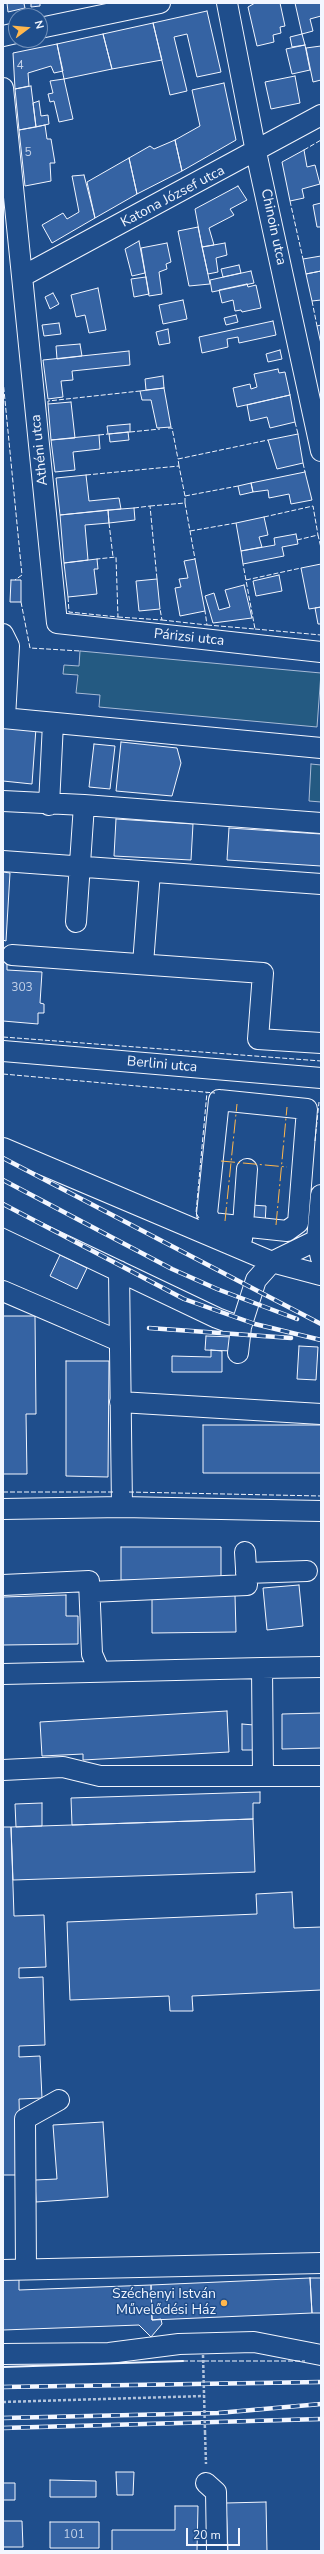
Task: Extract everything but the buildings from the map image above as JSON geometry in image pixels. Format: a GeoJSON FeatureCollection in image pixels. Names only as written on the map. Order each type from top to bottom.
{"type":"FeatureCollection","features":[{"type":"Feature","properties":{"kind":"street"},"geometry":{"type":"LineString","coordinates":[[48,26],[160,3]]}},
{"type":"Feature","properties":{"kind":"street","name":"Chinoin utca"},"geometry":{"type":"LineString","coordinates":[[227,3],[256,152],[321,451]]}},
{"type":"Feature","properties":{"kind":"street","name":"Athéni utca"},"geometry":{"type":"LineString","coordinates":[[3,88],[57,623]]}},
{"type":"Feature","properties":{"kind":"street","name":"Katona József utca"},"geometry":{"type":"LineString","coordinates":[[23,276],[256,152],[321,115]]}},
{"type":"Feature","properties":{"kind":"street","name":"Párizsi utca"},"geometry":{"type":"LineString","coordinates":[[57,623],[321,652]]}},
{"type":"Feature","properties":{"kind":"street"},"geometry":{"type":"LineString","coordinates":[[3,634],[10,646],[4,718],[321,748]]}},
{"type":"Feature","properties":{"kind":"street"},"geometry":{"type":"LineString","coordinates":[[49,805],[53,723]]}},
{"type":"Feature","properties":{"kind":"street"},"geometry":{"type":"LineString","coordinates":[[3,801],[49,805],[84,804],[321,823]]}},
{"type":"Feature","properties":{"kind":"street"},"geometry":{"type":"LineString","coordinates":[[76,922],[84,804]]}},
{"type":"Feature","properties":{"kind":"street"},"geometry":{"type":"LineString","coordinates":[[3,861],[321,884]]}},
{"type":"Feature","properties":{"kind":"street"},"geometry":{"type":"LineString","coordinates":[[143,964],[150,872]]}},
{"type":"Feature","properties":{"kind":"street"},"geometry":{"type":"LineString","coordinates":[[12,955],[263,972],[258,1039],[321,1043]]}},
{"type":"Feature","properties":{"kind":"street","name":"Berlini utca"},"geometry":{"type":"LineString","coordinates":[[3,1051],[321,1078]]}},
{"type":"Feature","properties":{"kind":"street"},"geometry":{"type":"LineString","coordinates":[[219,1100],[307,1109],[298,1223],[287,1231],[243,1226],[212,1223],[207,1214],[219,1100]]}},
{"type":"Feature","properties":{"kind":"street"},"geometry":{"type":"LineString","coordinates":[[3,1148],[272,1262],[321,1276]]}},
{"type":"Feature","properties":{"kind":"street"},"geometry":{"type":"LineString","coordinates":[[242,1249],[247,1168]]}},
{"type":"Feature","properties":{"kind":"street"},"geometry":{"type":"LineString","coordinates":[[238,1353],[241,1327],[256,1280],[272,1262],[319,1249],[321,1195]]}},
{"type":"Feature","properties":{"kind":"street"},"geometry":{"type":"LineString","coordinates":[[3,1216],[217,1318],[241,1327]]}},
{"type":"Feature","properties":{"kind":"street"},"geometry":{"type":"LineString","coordinates":[[119,1271],[122,1507]]}},
{"type":"Feature","properties":{"kind":"street"},"geometry":{"type":"LineString","coordinates":[[3,1291],[119,1341]]}},
{"type":"Feature","properties":{"kind":"street"},"geometry":{"type":"LineString","coordinates":[[120,1402],[321,1414]]}},
{"type":"Feature","properties":{"kind":"street"},"geometry":{"type":"LineString","coordinates":[[3,1509],[122,1507],[321,1511]]}},
{"type":"Feature","properties":{"kind":"street"},"geometry":{"type":"LineString","coordinates":[[90,1592],[247,1585],[245,1552]]}},
{"type":"Feature","properties":{"kind":"street"},"geometry":{"type":"LineString","coordinates":[[246,1573],[307,1571]]}},
{"type":"Feature","properties":{"kind":"street"},"geometry":{"type":"LineString","coordinates":[[3,1585],[89,1581],[92,1654],[99,1670]]}},
{"type":"Feature","properties":{"kind":"street"},"geometry":{"type":"LineString","coordinates":[[3,1674],[99,1670],[321,1667]]}},
{"type":"Feature","properties":{"kind":"street"},"geometry":{"type":"LineString","coordinates":[[262,1668],[264,1776]]}},
{"type":"Feature","properties":{"kind":"street"},"geometry":{"type":"LineString","coordinates":[[3,1770],[63,1767],[100,1776],[321,1776]]}},
{"type":"Feature","properties":{"kind":"street"},"geometry":{"type":"LineString","coordinates":[[26,2269],[25,2119],[59,2100]]}},
{"type":"Feature","properties":{"kind":"street"},"geometry":{"type":"LineString","coordinates":[[3,2270],[321,2263]]}},
{"type":"Feature","properties":{"kind":"street"},"geometry":{"type":"LineString","coordinates":[[3,2354],[109,2353],[179,2344],[254,2342],[321,2355]]}},
{"type":"Feature","properties":{"kind":"street"},"geometry":{"type":"LineString","coordinates":[[206,2483],[216,2492],[217,2551]]}},
{"type":"Feature","properties":{"kind":"path"},"geometry":{"type":"LineString","coordinates":[[203,2355],[206,2483]]}},
{"type":"Feature","properties":{"kind":"path"},"geometry":{"type":"LineString","coordinates":[[3,2402],[204,2396]]}},
{"type":"Feature","properties":{"kind":"shaded area"},"geometry":{"type":"Polygon","coordinates":[[[80,651],[321,673],[317,727],[99,707],[100,695],[76,693],[78,675],[63,674],[64,665],[79,666],[80,651]]]}},
{"type":"Feature","properties":{"kind":"shaded area"},"geometry":{"type":"Polygon","coordinates":[[[311,764],[321,765],[321,802],[309,801],[311,764]]]}},
{"type":"Feature","properties":{"kind":"railway"},"geometry":{"type":"LineString","coordinates":[[3,1158],[321,1324]]}},
{"type":"Feature","properties":{"kind":"railway"},"geometry":{"type":"LineString","coordinates":[[3,1180],[172,1269],[217,1289],[297,1319]]}},
{"type":"Feature","properties":{"kind":"railway"},"geometry":{"type":"LineString","coordinates":[[3,1204],[184,1299],[255,1324],[321,1340]]}},
{"type":"Feature","properties":{"kind":"railway"},"geometry":{"type":"LineString","coordinates":[[149,1328],[291,1338]]}},
{"type":"Feature","properties":{"kind":"railway"},"geometry":{"type":"LineString","coordinates":[[3,2387],[321,2382]]}},
{"type":"Feature","properties":{"kind":"railway"},"geometry":{"type":"LineString","coordinates":[[3,2418],[218,2413],[321,2404]]}},
{"type":"Feature","properties":{"kind":"railway"},"geometry":{"type":"LineString","coordinates":[[3,2428],[321,2419]]}},
{"type":"Feature","properties":{"kind":"fence"},"geometry":{"type":"LineString","coordinates":[[304,150],[321,140]]}},
{"type":"Feature","properties":{"kind":"fence"},"geometry":{"type":"LineString","coordinates":[[290,201],[303,259]]}},
{"type":"Feature","properties":{"kind":"fence"},"geometry":{"type":"LineString","coordinates":[[312,301],[317,326]]}},
{"type":"Feature","properties":{"kind":"fence"},"geometry":{"type":"LineString","coordinates":[[3,380],[22,575],[15,580]]}},
{"type":"Feature","properties":{"kind":"fence"},"geometry":{"type":"LineString","coordinates":[[48,404],[48,401],[140,391]]}},
{"type":"Feature","properties":{"kind":"fence"},"geometry":{"type":"LineString","coordinates":[[295,422],[298,434]]}},
{"type":"Feature","properties":{"kind":"fence"},"geometry":{"type":"LineString","coordinates":[[168,428],[172,428],[178,459]]}},
{"type":"Feature","properties":{"kind":"fence"},"geometry":{"type":"LineString","coordinates":[[130,432],[160,429]]}},
{"type":"Feature","properties":{"kind":"fence"},"geometry":{"type":"LineString","coordinates":[[99,435],[108,434]]}},
{"type":"Feature","properties":{"kind":"fence"},"geometry":{"type":"LineString","coordinates":[[179,466],[178,459],[268,440]]}},
{"type":"Feature","properties":{"kind":"fence"},"geometry":{"type":"LineString","coordinates":[[303,463],[305,472]]}},
{"type":"Feature","properties":{"kind":"fence"},"geometry":{"type":"LineString","coordinates":[[86,475],[179,466],[185,496]]}},
{"type":"Feature","properties":{"kind":"fence"},"geometry":{"type":"LineString","coordinates":[[185,503],[185,496],[238,486]]}},
{"type":"Feature","properties":{"kind":"fence"},"geometry":{"type":"LineString","coordinates":[[150,506],[185,503],[195,559]]}},
{"type":"Feature","properties":{"kind":"fence"},"geometry":{"type":"LineString","coordinates":[[134,508],[150,506],[157,579]]}},
{"type":"Feature","properties":{"kind":"fence"},"geometry":{"type":"LineString","coordinates":[[264,517],[313,506],[318,535]]}},
{"type":"Feature","properties":{"kind":"fence"},"geometry":{"type":"LineString","coordinates":[[109,523],[113,557]]}},
{"type":"Feature","properties":{"kind":"fence"},"geometry":{"type":"LineString","coordinates":[[190,531],[236,523]]}},
{"type":"Feature","properties":{"kind":"fence"},"geometry":{"type":"LineString","coordinates":[[297,540],[318,535],[321,548]]}},
{"type":"Feature","properties":{"kind":"fence"},"geometry":{"type":"LineString","coordinates":[[68,597],[69,612],[118,617],[116,557],[97,559]]}},
{"type":"Feature","properties":{"kind":"fence"},"geometry":{"type":"LineString","coordinates":[[207,625],[255,629],[243,564]]}},
{"type":"Feature","properties":{"kind":"fence"},"geometry":{"type":"LineString","coordinates":[[246,580],[301,568]]}},
{"type":"Feature","properties":{"kind":"fence"},"geometry":{"type":"LineString","coordinates":[[21,602],[30,648],[80,651]]}},
{"type":"Feature","properties":{"kind":"fence"},"geometry":{"type":"LineString","coordinates":[[118,617],[162,620],[160,609]]}},
{"type":"Feature","properties":{"kind":"fence"},"geometry":{"type":"LineString","coordinates":[[162,620],[207,625],[205,611]]}},
{"type":"Feature","properties":{"kind":"fence"},"geometry":{"type":"LineString","coordinates":[[255,629],[321,635]]}},
{"type":"Feature","properties":{"kind":"fence"},"geometry":{"type":"LineString","coordinates":[[3,1037],[321,1061]]}},
{"type":"Feature","properties":{"kind":"fence"},"geometry":{"type":"LineString","coordinates":[[3,1074],[215,1093]]}},
{"type":"Feature","properties":{"kind":"fence"},"geometry":{"type":"LineString","coordinates":[[199,1218],[196,1213],[207,1092]]}},
{"type":"Feature","properties":{"kind":"fence"},"geometry":{"type":"LineString","coordinates":[[315,1141],[319,1102]]}},
{"type":"Feature","properties":{"kind":"fence"},"geometry":{"type":"LineString","coordinates":[[3,1492],[115,1492]]}},
{"type":"Feature","properties":{"kind":"fence"},"geometry":{"type":"LineString","coordinates":[[129,1492],[321,1496]]}},
{"type":"Feature","properties":{"kind":"fence"},"geometry":{"type":"LineString","coordinates":[[183,2361],[305,2361]]}},
{"type":"Feature","properties":{"kind":"wall"},"geometry":{"type":"LineString","coordinates":[[3,2367],[183,2361]]}},
{"type":"Feature","properties":{"kind":"power"},"geometry":{"type":"LineString","coordinates":[[225,1221],[237,1104]]}},
{"type":"Feature","properties":{"kind":"power"},"geometry":{"type":"LineString","coordinates":[[276,1225],[287,1107]]}},
{"type":"Feature","properties":{"kind":"power"},"geometry":{"type":"LineString","coordinates":[[221,1161],[287,1167]]}},
{"type":"Feature","properties":{"kind":"place","name":"Széchenyi István Művelődési Ház"},"geometry":{"type":"Point","coordinates":[224,2303]}}]}
